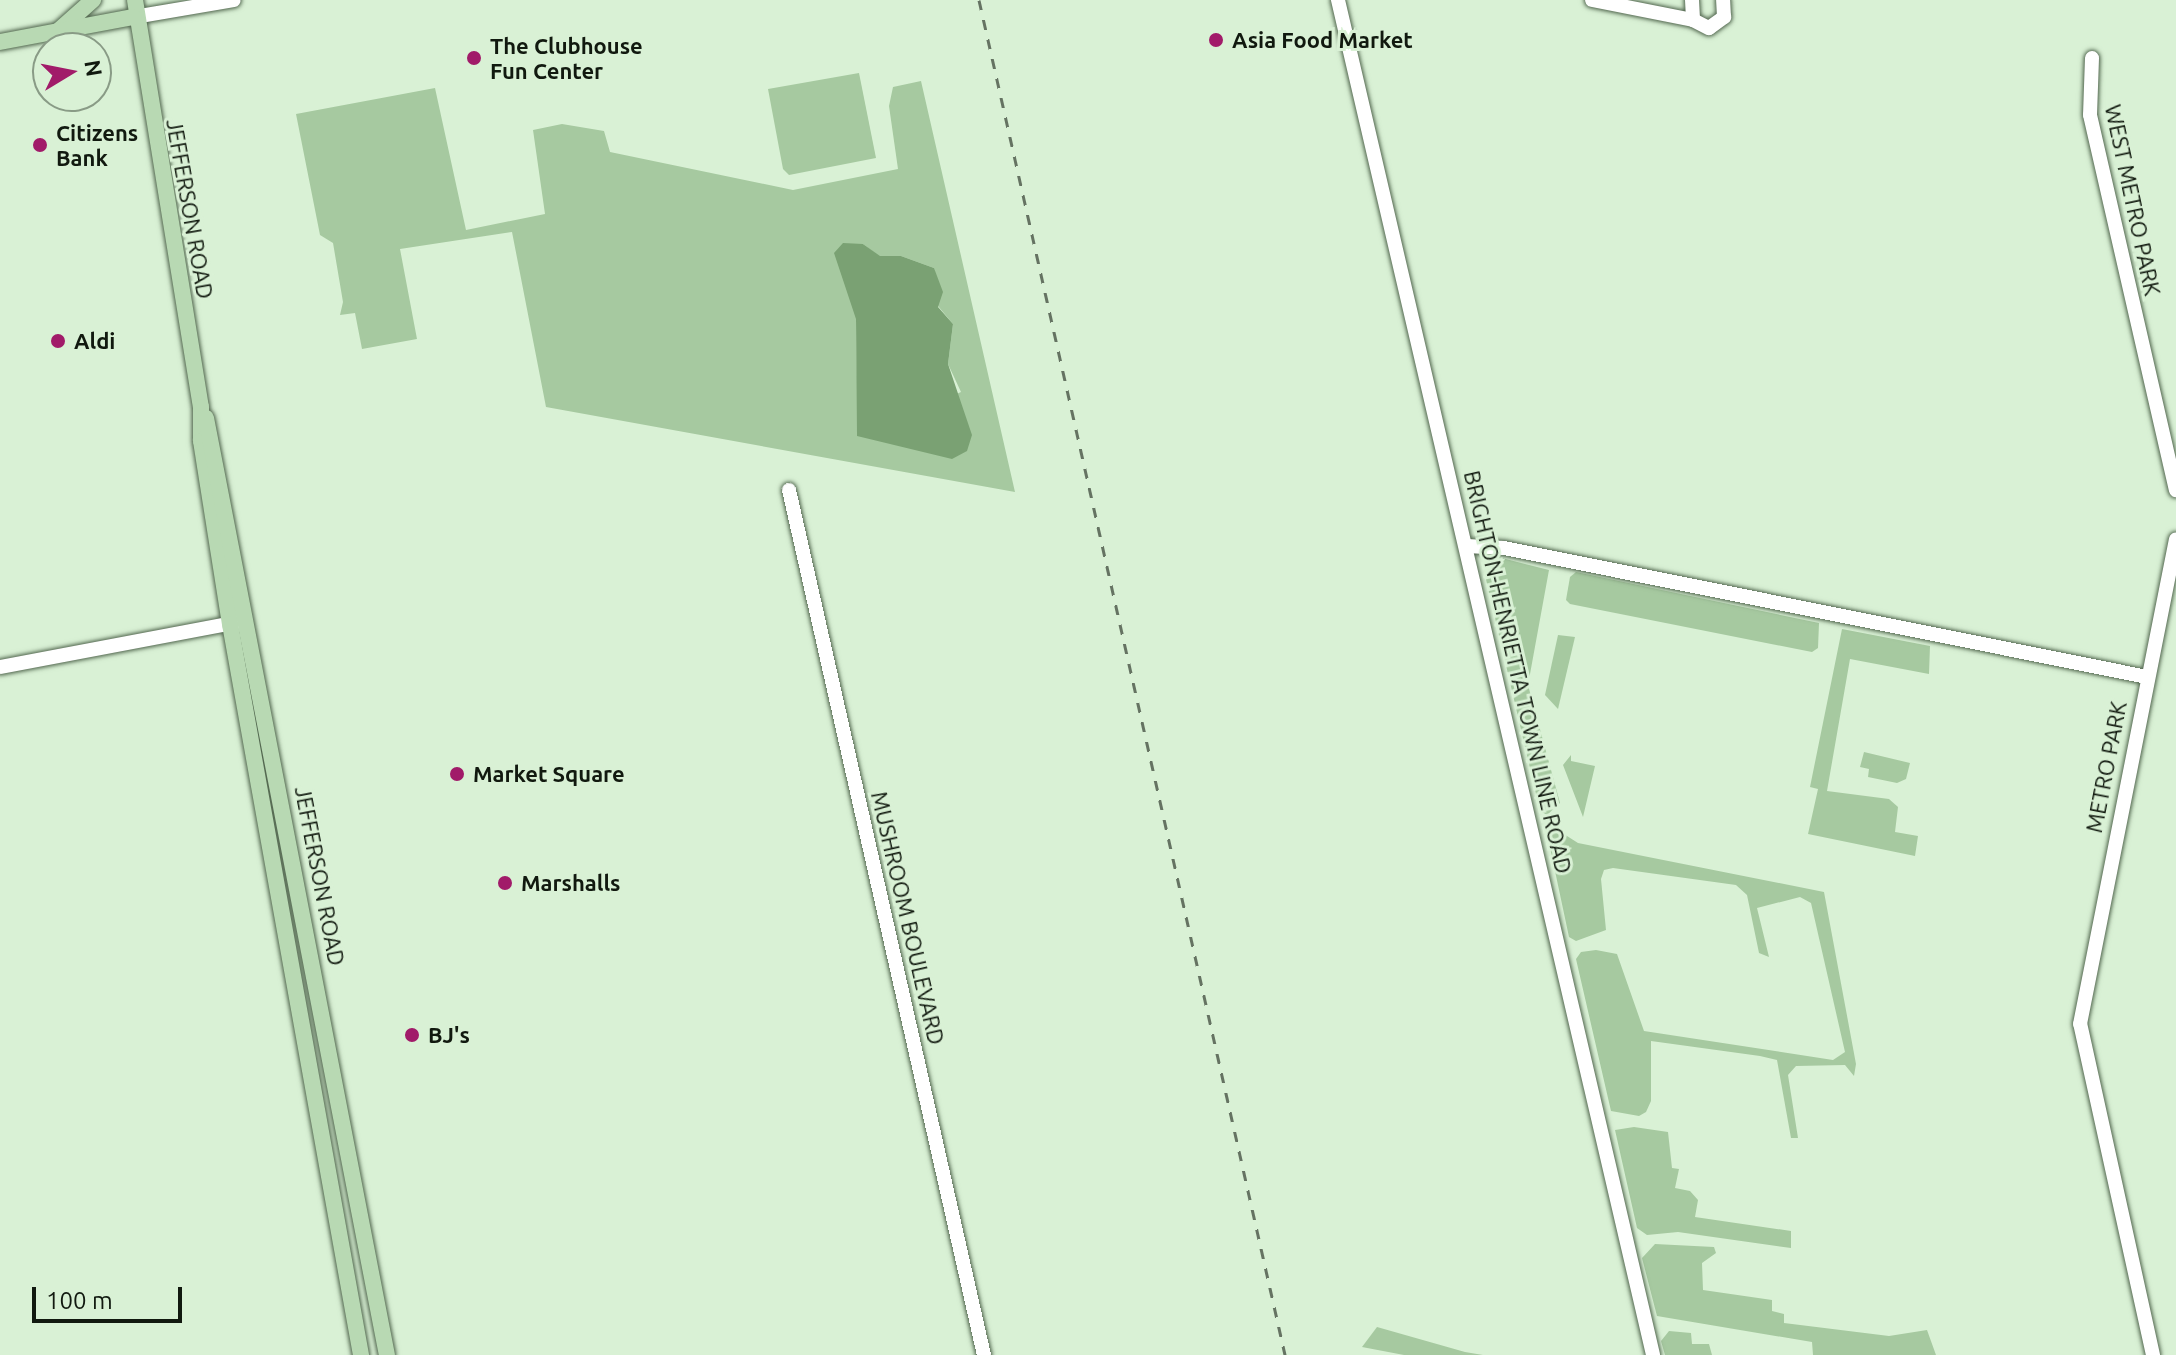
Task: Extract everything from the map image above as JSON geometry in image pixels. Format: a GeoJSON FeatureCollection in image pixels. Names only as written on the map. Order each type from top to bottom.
{"type":"FeatureCollection","features":[{"type":"Feature","properties":{"kind":"main road"},"geometry":{"type":"LineString","coordinates":[[58,31],[93,0]]}},
{"type":"Feature","properties":{"kind":"main road","name":"JEFFERSON ROAD"},"geometry":{"type":"LineString","coordinates":[[124,0],[135,9],[201,407],[201,441],[230,624],[361,1355]]}},
{"type":"Feature","properties":{"kind":"main road"},"geometry":{"type":"LineString","coordinates":[[0,42],[58,31],[135,9]]}},
{"type":"Feature","properties":{"kind":"main road","name":"JEFFERSON ROAD"},"geometry":{"type":"LineString","coordinates":[[201,407],[212,431],[387,1355]]}},
{"type":"Feature","properties":{"kind":"street"},"geometry":{"type":"LineString","coordinates":[[135,9],[234,0]]}},
{"type":"Feature","properties":{"kind":"street","name":"BRIGHTON-HENRIETTA TOWN LINE ROAD"},"geometry":{"type":"LineString","coordinates":[[1338,0],[1653,1355]]}},
{"type":"Feature","properties":{"kind":"street"},"geometry":{"type":"LineString","coordinates":[[1592,0],[1693,20],[1703,27],[1715,26],[1724,17],[1723,0]]}},
{"type":"Feature","properties":{"kind":"street"},"geometry":{"type":"LineString","coordinates":[[1692,0],[1693,20]]}},
{"type":"Feature","properties":{"kind":"street","name":"WEST METRO PARK"},"geometry":{"type":"LineString","coordinates":[[2092,58],[2090,115],[2176,490]]}},
{"type":"Feature","properties":{"kind":"street","name":"MUSHROOM BOULEVARD"},"geometry":{"type":"LineString","coordinates":[[789,490],[984,1355]]}},
{"type":"Feature","properties":{"kind":"street"},"geometry":{"type":"LineString","coordinates":[[2147,677],[2176,539]]}},
{"type":"Feature","properties":{"kind":"street","name":"METRO PARK"},"geometry":{"type":"LineString","coordinates":[[1467,546],[1504,548],[2147,677],[2080,1024],[2153,1355]]}},
{"type":"Feature","properties":{"kind":"street"},"geometry":{"type":"LineString","coordinates":[[0,667],[248,620]]}},
{"type":"Feature","properties":{"kind":"shaded area"},"geometry":{"type":"Polygon","coordinates":[[[859,73],[876,158],[789,175],[783,169],[768,89],[859,73]]]}},
{"type":"Feature","properties":{"kind":"shaded area"},"geometry":{"type":"Polygon","coordinates":[[[921,81],[1015,492],[546,407],[512,232],[400,249],[417,339],[362,349],[355,313],[340,315],[343,302],[333,243],[320,235],[296,114],[435,88],[466,230],[545,214],[533,130],[562,124],[604,131],[610,152],[793,190],[898,169],[889,106],[893,87],[921,81]],[[863,244],[856,319],[858,436],[961,392],[948,364],[953,324],[938,306],[934,268],[901,256],[880,257],[863,244]]]}},
{"type":"Feature","properties":{"kind":"shaded area"},"geometry":{"type":"Polygon","coordinates":[[[843,243],[863,244],[880,256],[901,256],[934,268],[943,292],[938,307],[953,324],[948,364],[972,435],[967,451],[952,459],[857,436],[856,319],[834,253],[843,243]]]}},
{"type":"Feature","properties":{"kind":"shaded area"},"geometry":{"type":"Polygon","coordinates":[[[1498,557],[1549,570],[1528,685],[1560,803],[1547,815],[1540,811],[1485,575],[1498,557]]]}},
{"type":"Feature","properties":{"kind":"shaded area"},"geometry":{"type":"Polygon","coordinates":[[[1576,572],[1819,623],[1818,648],[1812,652],[1570,604],[1566,600],[1570,577],[1576,572]]]}},
{"type":"Feature","properties":{"kind":"shaded area"},"geometry":{"type":"Polygon","coordinates":[[[1842,629],[1930,646],[1929,674],[1850,659],[1827,791],[1889,799],[1898,807],[1895,832],[1918,836],[1915,856],[1808,834],[1818,789],[1810,787],[1842,629]]]}},
{"type":"Feature","properties":{"kind":"shaded area"},"geometry":{"type":"Polygon","coordinates":[[[1558,635],[1575,637],[1558,709],[1545,695],[1558,635]]]}},
{"type":"Feature","properties":{"kind":"shaded area"},"geometry":{"type":"Polygon","coordinates":[[[1864,752],[1910,763],[1906,779],[1897,783],[1868,777],[1869,769],[1860,767],[1864,752]]]}},
{"type":"Feature","properties":{"kind":"shaded area"},"geometry":{"type":"Polygon","coordinates":[[[1571,755],[1571,761],[1595,766],[1583,817],[1563,765],[1571,755]]]}},
{"type":"Feature","properties":{"kind":"shaded area"},"geometry":{"type":"Polygon","coordinates":[[[1556,829],[1578,843],[1824,892],[1856,1064],[1854,1076],[1845,1065],[1796,1066],[1788,1075],[1798,1138],[1791,1138],[1777,1060],[1760,1056],[1651,1041],[1651,1101],[1646,1112],[1639,1116],[1611,1111],[1576,959],[1581,952],[1596,950],[1617,954],[1644,1031],[1833,1060],[1845,1052],[1811,903],[1800,897],[1757,908],[1769,957],[1759,953],[1747,895],[1736,885],[1613,868],[1604,870],[1601,879],[1606,930],[1576,941],[1569,937],[1548,838],[1556,829]]]}},
{"type":"Feature","properties":{"kind":"shaded area"},"geometry":{"type":"Polygon","coordinates":[[[1634,1127],[1668,1132],[1672,1168],[1679,1169],[1675,1188],[1690,1191],[1698,1200],[1695,1217],[1791,1231],[1791,1248],[1678,1232],[1647,1235],[1637,1228],[1615,1130],[1634,1127]]]}},
{"type":"Feature","properties":{"kind":"shaded area"},"geometry":{"type":"Polygon","coordinates":[[[1655,1244],[1714,1247],[1716,1253],[1702,1263],[1703,1290],[1772,1300],[1772,1311],[1784,1314],[1784,1323],[1889,1336],[1927,1330],[1936,1355],[1813,1355],[1812,1342],[1657,1316],[1642,1258],[1655,1244]]]}},
{"type":"Feature","properties":{"kind":"shaded area"},"geometry":{"type":"Polygon","coordinates":[[[1377,1327],[1483,1355],[1404,1355],[1362,1347],[1377,1327]]]}},
{"type":"Feature","properties":{"kind":"shaded area"},"geometry":{"type":"Polygon","coordinates":[[[1669,1331],[1691,1333],[1692,1344],[1709,1344],[1712,1355],[1665,1355],[1661,1341],[1669,1331]]]}},
{"type":"Feature","properties":{"kind":"railway"},"geometry":{"type":"LineString","coordinates":[[979,0],[1285,1355]]}},
{"type":"Feature","properties":{"kind":"place","name":"Asia Food Market"},"geometry":{"type":"Point","coordinates":[1216,40]}},
{"type":"Feature","properties":{"kind":"place","name":"The Clubhouse Fun Center"},"geometry":{"type":"Point","coordinates":[474,58]}},
{"type":"Feature","properties":{"kind":"place","name":"Citizens Bank"},"geometry":{"type":"Point","coordinates":[40,145]}},
{"type":"Feature","properties":{"kind":"place","name":"Aldi"},"geometry":{"type":"Point","coordinates":[58,341]}},
{"type":"Feature","properties":{"kind":"place","name":"Market Square"},"geometry":{"type":"Point","coordinates":[457,774]}},
{"type":"Feature","properties":{"kind":"place","name":"Marshalls"},"geometry":{"type":"Point","coordinates":[505,883]}},
{"type":"Feature","properties":{"kind":"place","name":"BJ's"},"geometry":{"type":"Point","coordinates":[412,1035]}}]}
